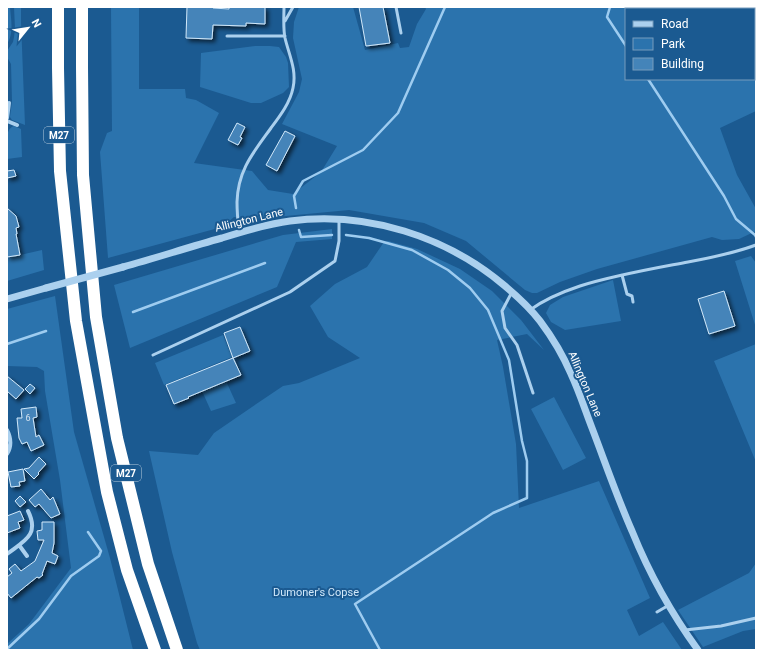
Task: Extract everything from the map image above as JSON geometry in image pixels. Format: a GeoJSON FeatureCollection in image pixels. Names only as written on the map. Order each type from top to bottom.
{"type":"FeatureCollection","features":[{"type":"Feature","properties":{"kind":"highway","name":"M27"},"geometry":{"type":"LineString","coordinates":[[58,7],[60,171],[76,321],[107,492],[127,570],[155,650]]}},
{"type":"Feature","properties":{"kind":"highway","name":"M27"},"geometry":{"type":"LineString","coordinates":[[82,7],[83,175],[96,317],[117,438],[148,564],[177,650]]}},
{"type":"Feature","properties":{"kind":"street"},"geometry":{"type":"LineString","coordinates":[[7,118],[9,103]]}},
{"type":"Feature","properties":{"kind":"street"},"geometry":{"type":"LineString","coordinates":[[7,121],[17,125]]}},
{"type":"Feature","properties":{"kind":"street","name":"Allington Lane"},"geometry":{"type":"LineString","coordinates":[[7,299],[239,233],[291,221],[339,219],[370,223],[404,231],[448,248],[468,259],[512,292],[540,321],[563,356],[632,532],[656,583],[684,631],[698,650]]}},
{"type":"Feature","properties":{"kind":"street"},"geometry":{"type":"LineString","coordinates":[[7,430],[10,435],[11,445],[7,454]]}},
{"type":"Feature","properties":{"kind":"street"},"geometry":{"type":"LineString","coordinates":[[7,554],[28,538],[31,533],[33,522],[28,511]]}},
{"type":"Feature","properties":{"kind":"street"},"geometry":{"type":"LineString","coordinates":[[19,545],[27,556]]}},
{"type":"Feature","properties":{"kind":"lane"},"geometry":{"type":"LineString","coordinates":[[239,233],[237,203],[238,187],[242,173],[249,159],[286,107],[294,89],[292,60],[285,36],[284,7]]}},
{"type":"Feature","properties":{"kind":"lane"},"geometry":{"type":"LineString","coordinates":[[284,22],[293,7]]}},
{"type":"Feature","properties":{"kind":"lane"},"geometry":{"type":"LineString","coordinates":[[396,7],[401,33]]}},
{"type":"Feature","properties":{"kind":"lane"},"geometry":{"type":"LineString","coordinates":[[227,36],[285,36]]}},
{"type":"Feature","properties":{"kind":"lane"},"geometry":{"type":"LineString","coordinates":[[153,355],[290,292],[336,261],[339,241],[339,219]]}},
{"type":"Feature","properties":{"kind":"lane"},"geometry":{"type":"LineString","coordinates":[[530,310],[547,299],[593,282],[707,258],[756,245]]}},
{"type":"Feature","properties":{"kind":"lane"},"geometry":{"type":"LineString","coordinates":[[622,275],[627,294],[632,296],[633,302]]}},
{"type":"Feature","properties":{"kind":"lane"},"geometry":{"type":"LineString","coordinates":[[512,292],[502,311],[505,328],[517,345],[533,393]]}},
{"type":"Feature","properties":{"kind":"lane"},"geometry":{"type":"LineString","coordinates":[[657,612],[669,605]]}},
{"type":"Feature","properties":{"kind":"lane"},"geometry":{"type":"LineString","coordinates":[[684,631],[721,626],[756,618]]}},
{"type":"Feature","properties":{"kind":"green space"},"geometry":{"type":"Polygon","coordinates":[[[7,7],[10,7],[12,26],[11,36],[7,44],[7,7]]]}},
{"type":"Feature","properties":{"kind":"green space"},"geometry":{"type":"Polygon","coordinates":[[[14,7],[21,7],[25,125],[12,120],[10,117],[12,101],[11,64],[7,57],[7,51],[13,42],[14,37],[14,7]]]}},
{"type":"Feature","properties":{"kind":"green space"},"geometry":{"type":"Polygon","coordinates":[[[111,7],[139,7],[139,89],[185,89],[186,98],[196,100],[219,113],[194,163],[252,171],[268,190],[293,194],[321,172],[337,146],[282,124],[299,92],[302,79],[293,38],[294,22],[299,7],[353,7],[365,50],[398,43],[400,48],[409,47],[417,24],[426,9],[425,7],[756,7],[756,111],[720,128],[737,175],[756,209],[756,231],[739,239],[722,240],[712,237],[597,269],[560,282],[537,293],[532,293],[525,290],[466,241],[424,223],[349,210],[253,219],[234,217],[222,227],[108,258],[100,152],[107,133],[112,131],[111,7]]]}},
{"type":"Feature","properties":{"kind":"green space"},"geometry":{"type":"Polygon","coordinates":[[[255,46],[279,47],[286,57],[288,63],[289,87],[283,93],[261,103],[251,103],[200,87],[201,53],[255,46]]]}},
{"type":"Feature","properties":{"kind":"green space"},"geometry":{"type":"Polygon","coordinates":[[[14,126],[21,129],[22,157],[7,159],[6,145],[8,131],[14,126]]]}},
{"type":"Feature","properties":{"kind":"green space"},"geometry":{"type":"Polygon","coordinates":[[[332,229],[332,239],[296,242],[277,287],[130,348],[114,285],[283,235],[332,229]]]}},
{"type":"Feature","properties":{"kind":"green space","name":"Dumoner's Copse"},"geometry":{"type":"Polygon","coordinates":[[[388,241],[417,249],[460,269],[492,291],[521,320],[544,350],[527,334],[497,340],[516,444],[519,508],[599,481],[650,598],[627,610],[639,636],[663,622],[682,650],[200,650],[172,552],[149,451],[198,455],[214,433],[283,386],[299,383],[360,358],[328,337],[310,306],[335,284],[367,267],[384,242],[388,241]]]}},
{"type":"Feature","properties":{"kind":"green space"},"geometry":{"type":"Polygon","coordinates":[[[42,250],[44,270],[7,281],[7,258],[42,250]]]}},
{"type":"Feature","properties":{"kind":"green space"},"geometry":{"type":"Polygon","coordinates":[[[751,256],[756,263],[756,328],[735,261],[751,256]]]}},
{"type":"Feature","properties":{"kind":"green space"},"geometry":{"type":"Polygon","coordinates":[[[613,280],[621,321],[565,330],[551,322],[546,313],[550,305],[563,297],[613,280]]]}},
{"type":"Feature","properties":{"kind":"green space"},"geometry":{"type":"Polygon","coordinates":[[[55,296],[74,432],[110,558],[133,650],[7,650],[7,644],[29,624],[71,568],[60,480],[45,391],[44,371],[37,367],[7,366],[7,309],[55,296]]]}},
{"type":"Feature","properties":{"kind":"green space"},"geometry":{"type":"Polygon","coordinates":[[[223,335],[232,357],[164,385],[155,363],[223,335]]]}},
{"type":"Feature","properties":{"kind":"green space"},"geometry":{"type":"Polygon","coordinates":[[[756,344],[756,462],[714,361],[756,344]]]}},
{"type":"Feature","properties":{"kind":"green space"},"geometry":{"type":"Polygon","coordinates":[[[226,381],[236,403],[211,411],[202,391],[226,381]]]}},
{"type":"Feature","properties":{"kind":"green space"},"geometry":{"type":"Polygon","coordinates":[[[554,397],[586,458],[563,470],[531,409],[554,397]]]}},
{"type":"Feature","properties":{"kind":"green space"},"geometry":{"type":"Polygon","coordinates":[[[756,563],[756,629],[743,631],[703,647],[678,610],[749,573],[756,563]]]}},
{"type":"Feature","properties":{"kind":"building"},"geometry":{"type":"Polygon","coordinates":[[[187,7],[213,7],[229,9],[229,7],[265,7],[265,24],[246,23],[246,26],[213,25],[212,39],[186,38],[187,7]]]}},
{"type":"Feature","properties":{"kind":"building"},"geometry":{"type":"Polygon","coordinates":[[[359,7],[383,7],[390,43],[366,46],[359,7]]]}},
{"type":"Feature","properties":{"kind":"building"},"geometry":{"type":"Polygon","coordinates":[[[237,123],[245,127],[238,145],[228,140],[237,123]]]}},
{"type":"Feature","properties":{"kind":"building"},"geometry":{"type":"Polygon","coordinates":[[[285,131],[295,136],[277,171],[266,165],[285,131]]]}},
{"type":"Feature","properties":{"kind":"building"},"geometry":{"type":"Polygon","coordinates":[[[14,170],[16,176],[7,178],[7,171],[14,170]]]}},
{"type":"Feature","properties":{"kind":"building"},"geometry":{"type":"Polygon","coordinates":[[[7,208],[16,216],[19,227],[16,228],[16,234],[20,255],[7,257],[7,208]]]}},
{"type":"Feature","properties":{"kind":"building"},"geometry":{"type":"Polygon","coordinates":[[[724,291],[735,326],[709,334],[698,299],[724,291]]]}},
{"type":"Feature","properties":{"kind":"building"},"geometry":{"type":"Polygon","coordinates":[[[240,327],[250,351],[233,358],[224,333],[240,327]]]}},
{"type":"Feature","properties":{"kind":"building"},"geometry":{"type":"Polygon","coordinates":[[[233,358],[241,375],[174,404],[166,385],[233,358]]]}},
{"type":"Feature","properties":{"kind":"building"},"geometry":{"type":"Polygon","coordinates":[[[7,376],[24,390],[16,399],[7,391],[7,376]]]}},
{"type":"Feature","properties":{"kind":"building"},"geometry":{"type":"Polygon","coordinates":[[[30,384],[35,388],[30,394],[25,389],[30,384]]]}},
{"type":"Feature","properties":{"kind":"building"},"geometry":{"type":"Polygon","coordinates":[[[36,407],[37,417],[33,418],[36,437],[39,435],[44,445],[31,451],[27,442],[22,444],[19,438],[17,418],[22,418],[21,409],[36,407]]]}},
{"type":"Feature","properties":{"kind":"building"},"geometry":{"type":"Polygon","coordinates":[[[39,457],[46,464],[34,479],[24,469],[29,468],[39,457]]]}},
{"type":"Feature","properties":{"kind":"building"},"geometry":{"type":"Polygon","coordinates":[[[23,469],[25,481],[19,482],[20,486],[11,487],[8,472],[23,469]]]}},
{"type":"Feature","properties":{"kind":"building"},"geometry":{"type":"Polygon","coordinates":[[[41,489],[50,500],[53,497],[60,514],[51,518],[39,504],[35,507],[29,500],[41,489]]]}},
{"type":"Feature","properties":{"kind":"building"},"geometry":{"type":"Polygon","coordinates":[[[20,496],[26,502],[20,507],[15,501],[20,496]]]}},
{"type":"Feature","properties":{"kind":"building"},"geometry":{"type":"Polygon","coordinates":[[[20,511],[24,520],[18,522],[20,528],[7,533],[7,516],[20,511]]]}},
{"type":"Feature","properties":{"kind":"building"},"geometry":{"type":"Polygon","coordinates":[[[42,522],[54,522],[54,543],[52,553],[58,556],[55,564],[47,561],[42,574],[43,575],[39,578],[37,577],[11,598],[7,593],[7,577],[12,573],[9,569],[15,564],[21,571],[35,561],[44,540],[38,540],[37,531],[42,530],[42,522]]]}},
{"type":"Feature","properties":{"kind":"waterway"},"geometry":{"type":"LineString","coordinates":[[296,208],[294,196],[303,181],[363,150],[398,113],[445,7]]}},
{"type":"Feature","properties":{"kind":"waterway"},"geometry":{"type":"LineString","coordinates":[[610,7],[607,17],[625,44]]}},
{"type":"Feature","properties":{"kind":"waterway"},"geometry":{"type":"LineString","coordinates":[[649,80],[724,196],[736,219],[756,237]]}},
{"type":"Feature","properties":{"kind":"waterway"},"geometry":{"type":"LineString","coordinates":[[299,230],[301,237],[332,235]]}},
{"type":"Feature","properties":{"kind":"waterway"},"geometry":{"type":"LineString","coordinates":[[346,235],[369,238],[412,250],[448,270],[470,288],[488,310],[509,360],[522,441],[527,461],[527,498],[493,513],[355,604],[380,650]]}},
{"type":"Feature","properties":{"kind":"waterway"},"geometry":{"type":"LineString","coordinates":[[133,312],[265,263]]}},
{"type":"Feature","properties":{"kind":"waterway"},"geometry":{"type":"LineString","coordinates":[[7,344],[46,331]]}},
{"type":"Feature","properties":{"kind":"waterway"},"geometry":{"type":"LineString","coordinates":[[7,649],[39,619],[71,576],[99,556],[101,551],[88,532]]}}]}
